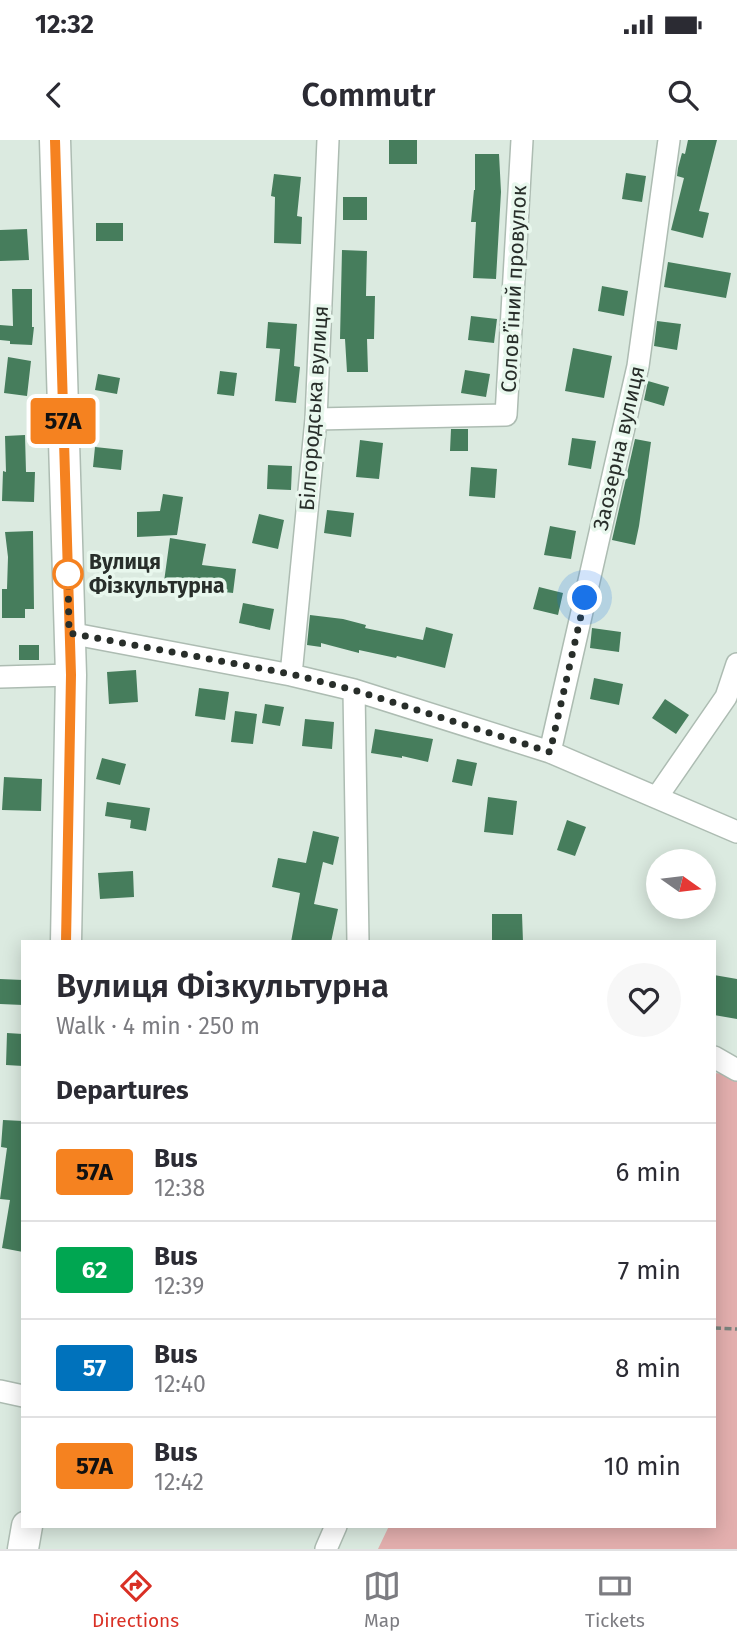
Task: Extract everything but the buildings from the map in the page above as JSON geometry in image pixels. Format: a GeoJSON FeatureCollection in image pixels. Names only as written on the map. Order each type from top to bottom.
{"type":"FeatureCollection","features":[{"type":"Feature","properties":{"kind":"main road"},"geometry":{"type":"LineString","coordinates":[[55,140],[71,675],[66,940]]}},
{"type":"Feature","properties":{"kind":"main road"},"geometry":{"type":"LineString","coordinates":[[23,1549],[27,1528]]}},
{"type":"Feature","properties":{"kind":"street","name":"Білгородська вулиця"},"geometry":{"type":"LineString","coordinates":[[291,674],[316,419],[328,140]]}},
{"type":"Feature","properties":{"kind":"street","name":"Соловʼїний провулок"},"geometry":{"type":"LineString","coordinates":[[316,419],[506,415],[522,140]]}},
{"type":"Feature","properties":{"kind":"street","name":"Заозерна вулиця"},"geometry":{"type":"LineString","coordinates":[[550,752],[638,366],[669,140]]}},
{"type":"Feature","properties":{"kind":"street"},"geometry":{"type":"LineString","coordinates":[[69,633],[291,674],[354,690],[550,752],[737,832]]}},
{"type":"Feature","properties":{"kind":"street"},"geometry":{"type":"LineString","coordinates":[[657,797],[726,697],[737,664]]}},
{"type":"Feature","properties":{"kind":"street"},"geometry":{"type":"LineString","coordinates":[[0,677],[71,675]]}},
{"type":"Feature","properties":{"kind":"street"},"geometry":{"type":"LineString","coordinates":[[354,690],[358,940]]}},
{"type":"Feature","properties":{"kind":"street"},"geometry":{"type":"LineString","coordinates":[[716,1058],[737,1070]]}},
{"type":"Feature","properties":{"kind":"street"},"geometry":{"type":"LineString","coordinates":[[0,1391],[21,1396]]}},
{"type":"Feature","properties":{"kind":"street"},"geometry":{"type":"LineString","coordinates":[[326,1549],[335,1528]]}},
{"type":"Feature","properties":{"kind":"path"},"geometry":{"type":"LineString","coordinates":[[716,1328],[737,1329]]}},
{"type":"Feature","properties":{"kind":"shaded area"},"geometry":{"type":"Polygon","coordinates":[[[716,1073],[737,1075],[737,1549],[378,1549],[388,1528],[716,1528],[716,1073]]]}},
{"type":"Feature","properties":{"kind":"bus line","name":"57А"},"geometry":{"type":"LineString","coordinates":[[55,140],[71,675],[66,940]]}},
{"type":"Feature","properties":{"kind":"place","name":"Вулиця Фізкультурна"},"geometry":{"type":"Point","coordinates":[68,574]}},
{"type":"Feature","properties":{"kind":"route"},"geometry":{"type":"LineString","coordinates":[[68,574],[69,633],[291,674],[354,690],[550,752],[585,598]]}}]}
